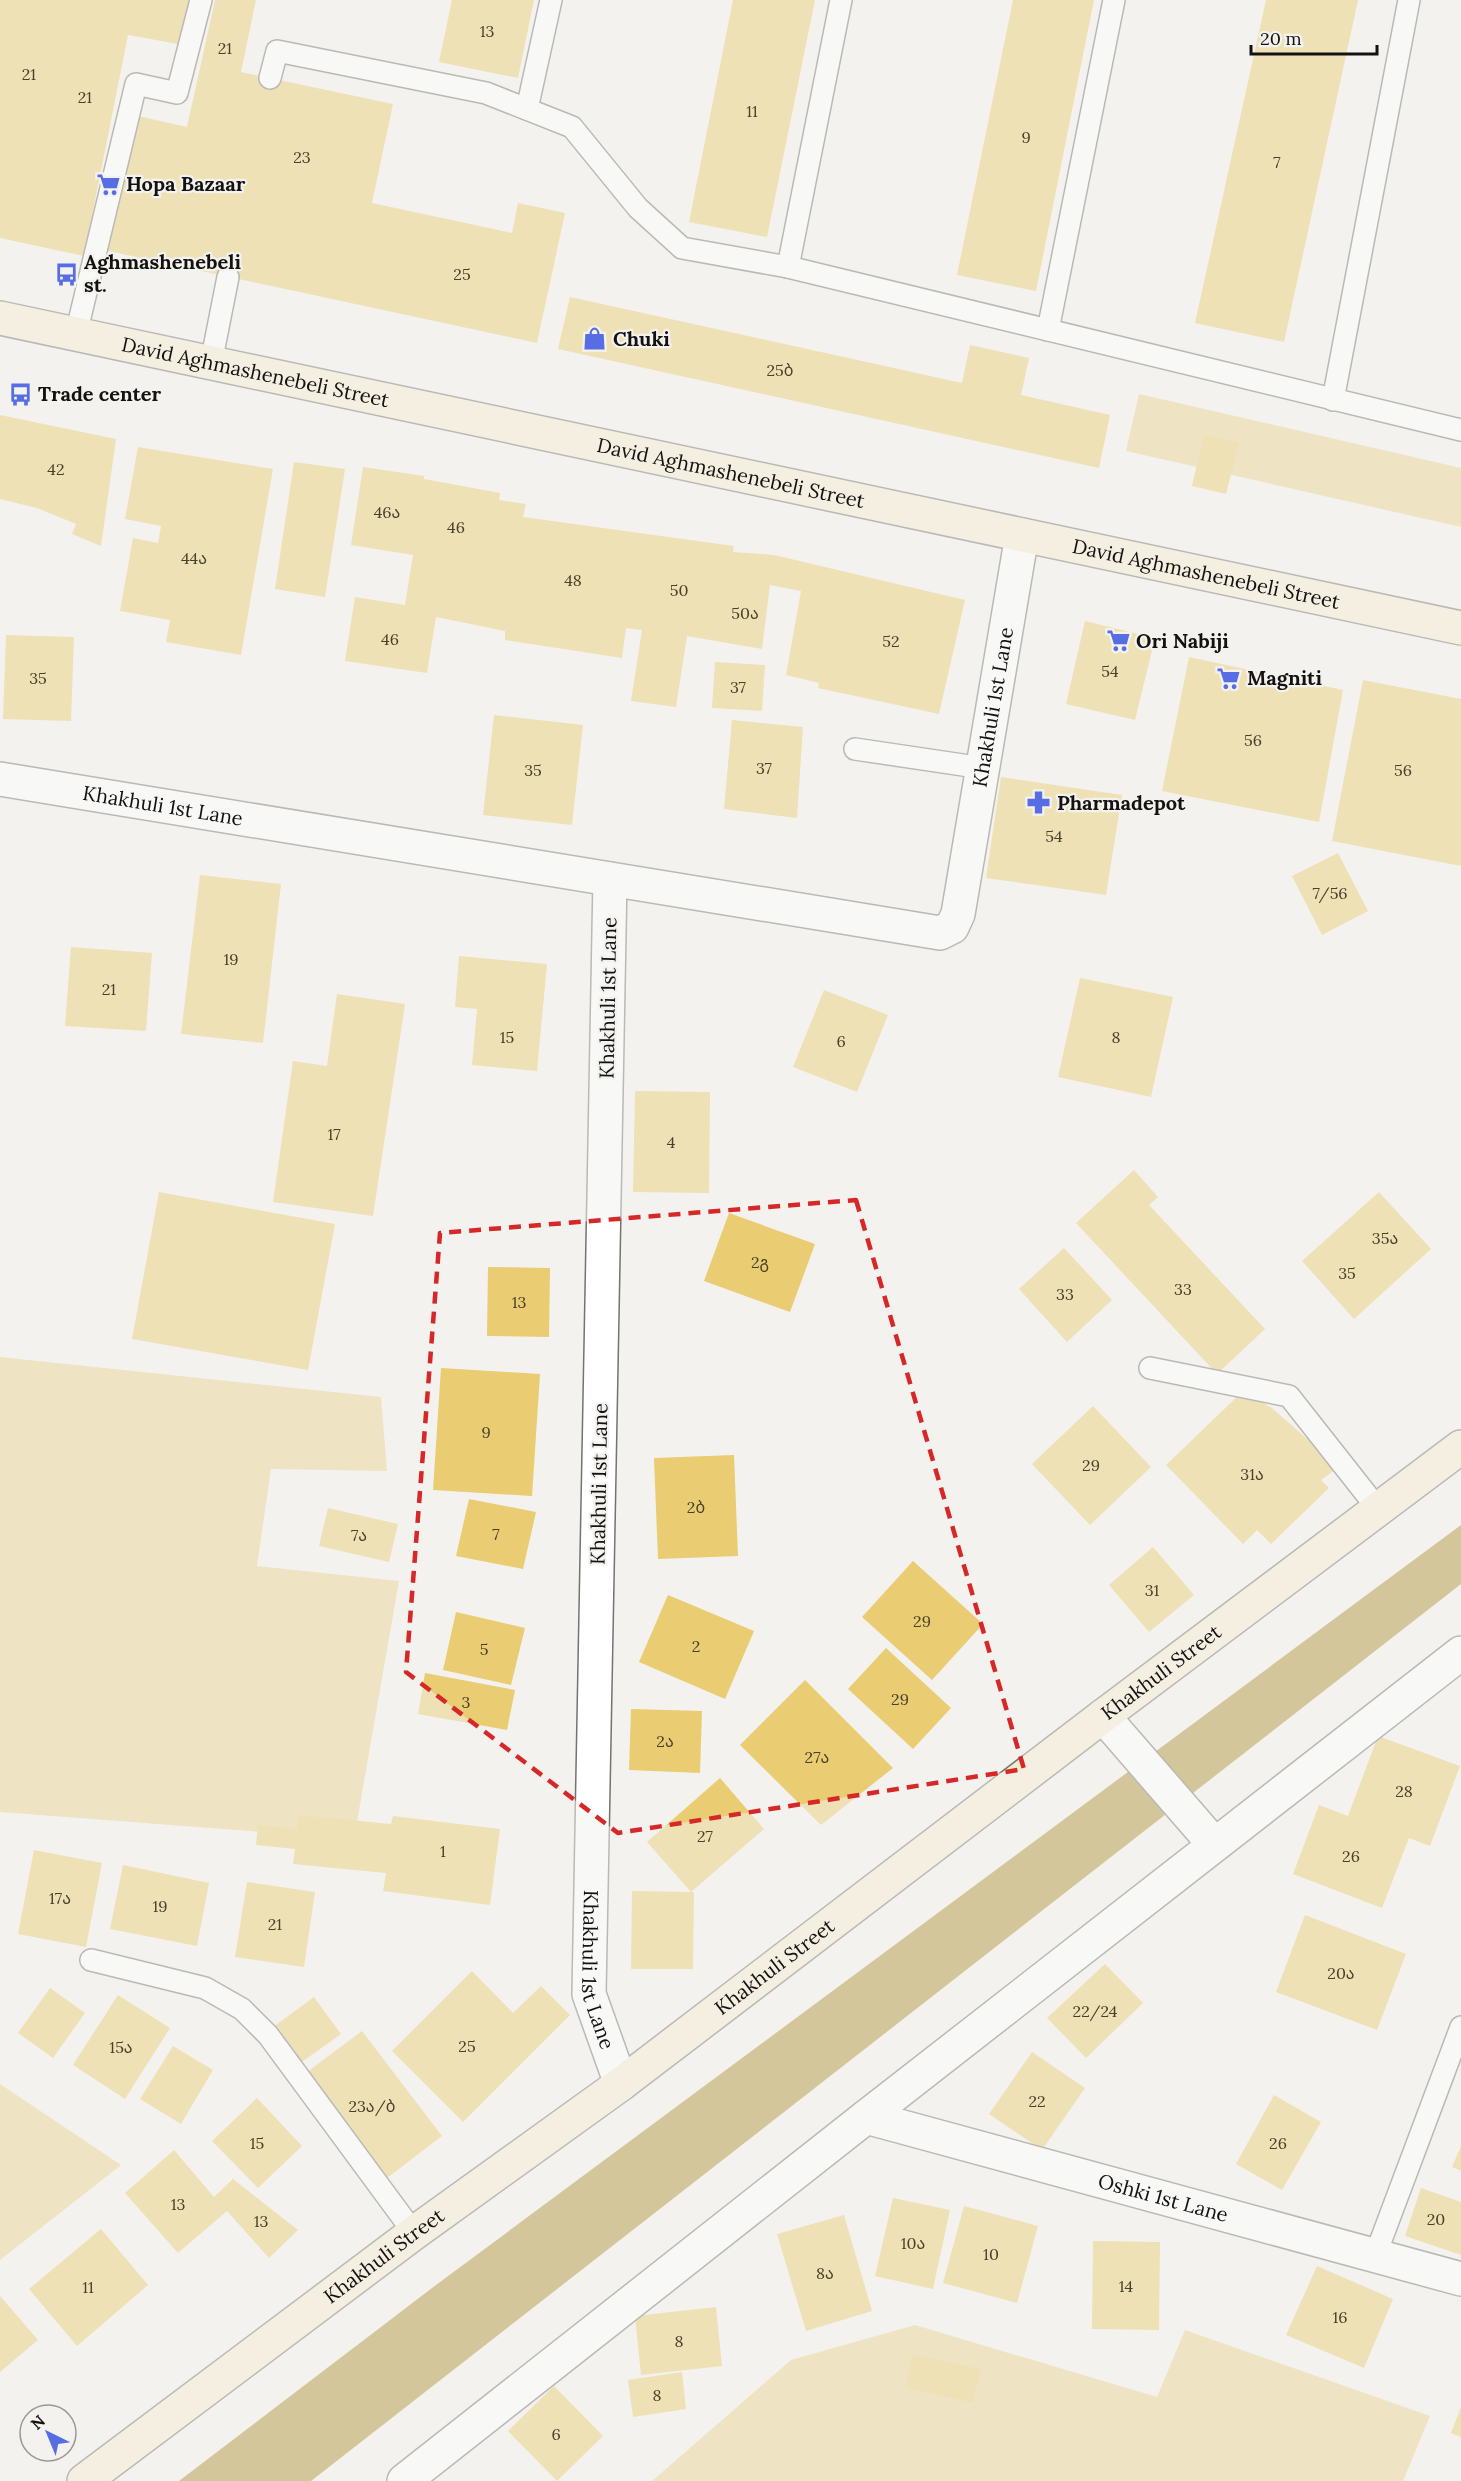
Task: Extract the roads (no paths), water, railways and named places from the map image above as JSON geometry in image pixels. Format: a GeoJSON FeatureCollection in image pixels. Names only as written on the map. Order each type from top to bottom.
{"type":"FeatureCollection","features":[{"type":"Feature","properties":{"kind":"main road","name":"David Aghmashenebeli Street"},"geometry":{"type":"LineString","coordinates":[[0,318],[1461,628]]}},
{"type":"Feature","properties":{"kind":"main road","name":"Khakhuli Street"},"geometry":{"type":"LineString","coordinates":[[84,2481],[414,2233],[621,2084],[1103,1716],[1461,1448]]}},
{"type":"Feature","properties":{"kind":"street","name":"Khakhuli 1st Lane"},"geometry":{"type":"LineString","coordinates":[[0,779],[940,933],[952,927],[958,914],[1022,535]]}},
{"type":"Feature","properties":{"kind":"street","name":"Khakhuli 1st Lane"},"geometry":{"type":"LineString","coordinates":[[610,879],[589,1994],[621,2084]]}},
{"type":"Feature","properties":{"kind":"street"},"geometry":{"type":"LineString","coordinates":[[404,2481],[1214,1844],[1461,1653]]}},
{"type":"Feature","properties":{"kind":"street"},"geometry":{"type":"LineString","coordinates":[[1103,1716],[1214,1844]]}},
{"type":"Feature","properties":{"kind":"street","name":"Oshki 1st Lane"},"geometry":{"type":"LineString","coordinates":[[866,2117],[1461,2279]]}},
{"type":"Feature","properties":{"kind":"lane"},"geometry":{"type":"LineString","coordinates":[[76,334],[136,84],[177,93],[201,0]]}},
{"type":"Feature","properties":{"kind":"lane"},"geometry":{"type":"LineString","coordinates":[[527,109],[551,0]]}},
{"type":"Feature","properties":{"kind":"lane"},"geometry":{"type":"LineString","coordinates":[[788,267],[841,0]]}},
{"type":"Feature","properties":{"kind":"lane"},"geometry":{"type":"LineString","coordinates":[[1048,330],[1114,0]]}},
{"type":"Feature","properties":{"kind":"lane"},"geometry":{"type":"LineString","coordinates":[[1333,400],[1409,0]]}},
{"type":"Feature","properties":{"kind":"lane"},"geometry":{"type":"LineString","coordinates":[[270,78],[277,51],[486,93],[572,127],[638,208],[682,248],[788,267],[1461,430]]}},
{"type":"Feature","properties":{"kind":"lane"},"geometry":{"type":"LineString","coordinates":[[211,363],[228,277]]}},
{"type":"Feature","properties":{"kind":"lane"},"geometry":{"type":"LineString","coordinates":[[855,748],[983,768]]}},
{"type":"Feature","properties":{"kind":"lane"},"geometry":{"type":"LineString","coordinates":[[1150,1368],[1289,1396],[1378,1509]]}},
{"type":"Feature","properties":{"kind":"lane"},"geometry":{"type":"LineString","coordinates":[[91,1960],[205,1988],[242,2009],[268,2035],[414,2233]]}},
{"type":"Feature","properties":{"kind":"lane"},"geometry":{"type":"LineString","coordinates":[[1375,2256],[1461,2026]]}},
{"type":"Feature","properties":{"kind":"place","name":"Hopa Bazaar"},"geometry":{"type":"Point","coordinates":[108,184]}},
{"type":"Feature","properties":{"kind":"place","name":"Aghmashenebeli st."},"geometry":{"type":"Point","coordinates":[66,274]}},
{"type":"Feature","properties":{"kind":"place","name":"Chuki"},"geometry":{"type":"Point","coordinates":[595,339]}},
{"type":"Feature","properties":{"kind":"place","name":"Trade center"},"geometry":{"type":"Point","coordinates":[20,394]}},
{"type":"Feature","properties":{"kind":"place","name":"Ori Nabiji"},"geometry":{"type":"Point","coordinates":[1118,641]}},
{"type":"Feature","properties":{"kind":"place","name":"Magniti"},"geometry":{"type":"Point","coordinates":[1229,678]}},
{"type":"Feature","properties":{"kind":"place","name":"Pharmadepot"},"geometry":{"type":"Point","coordinates":[1039,803]}}]}
